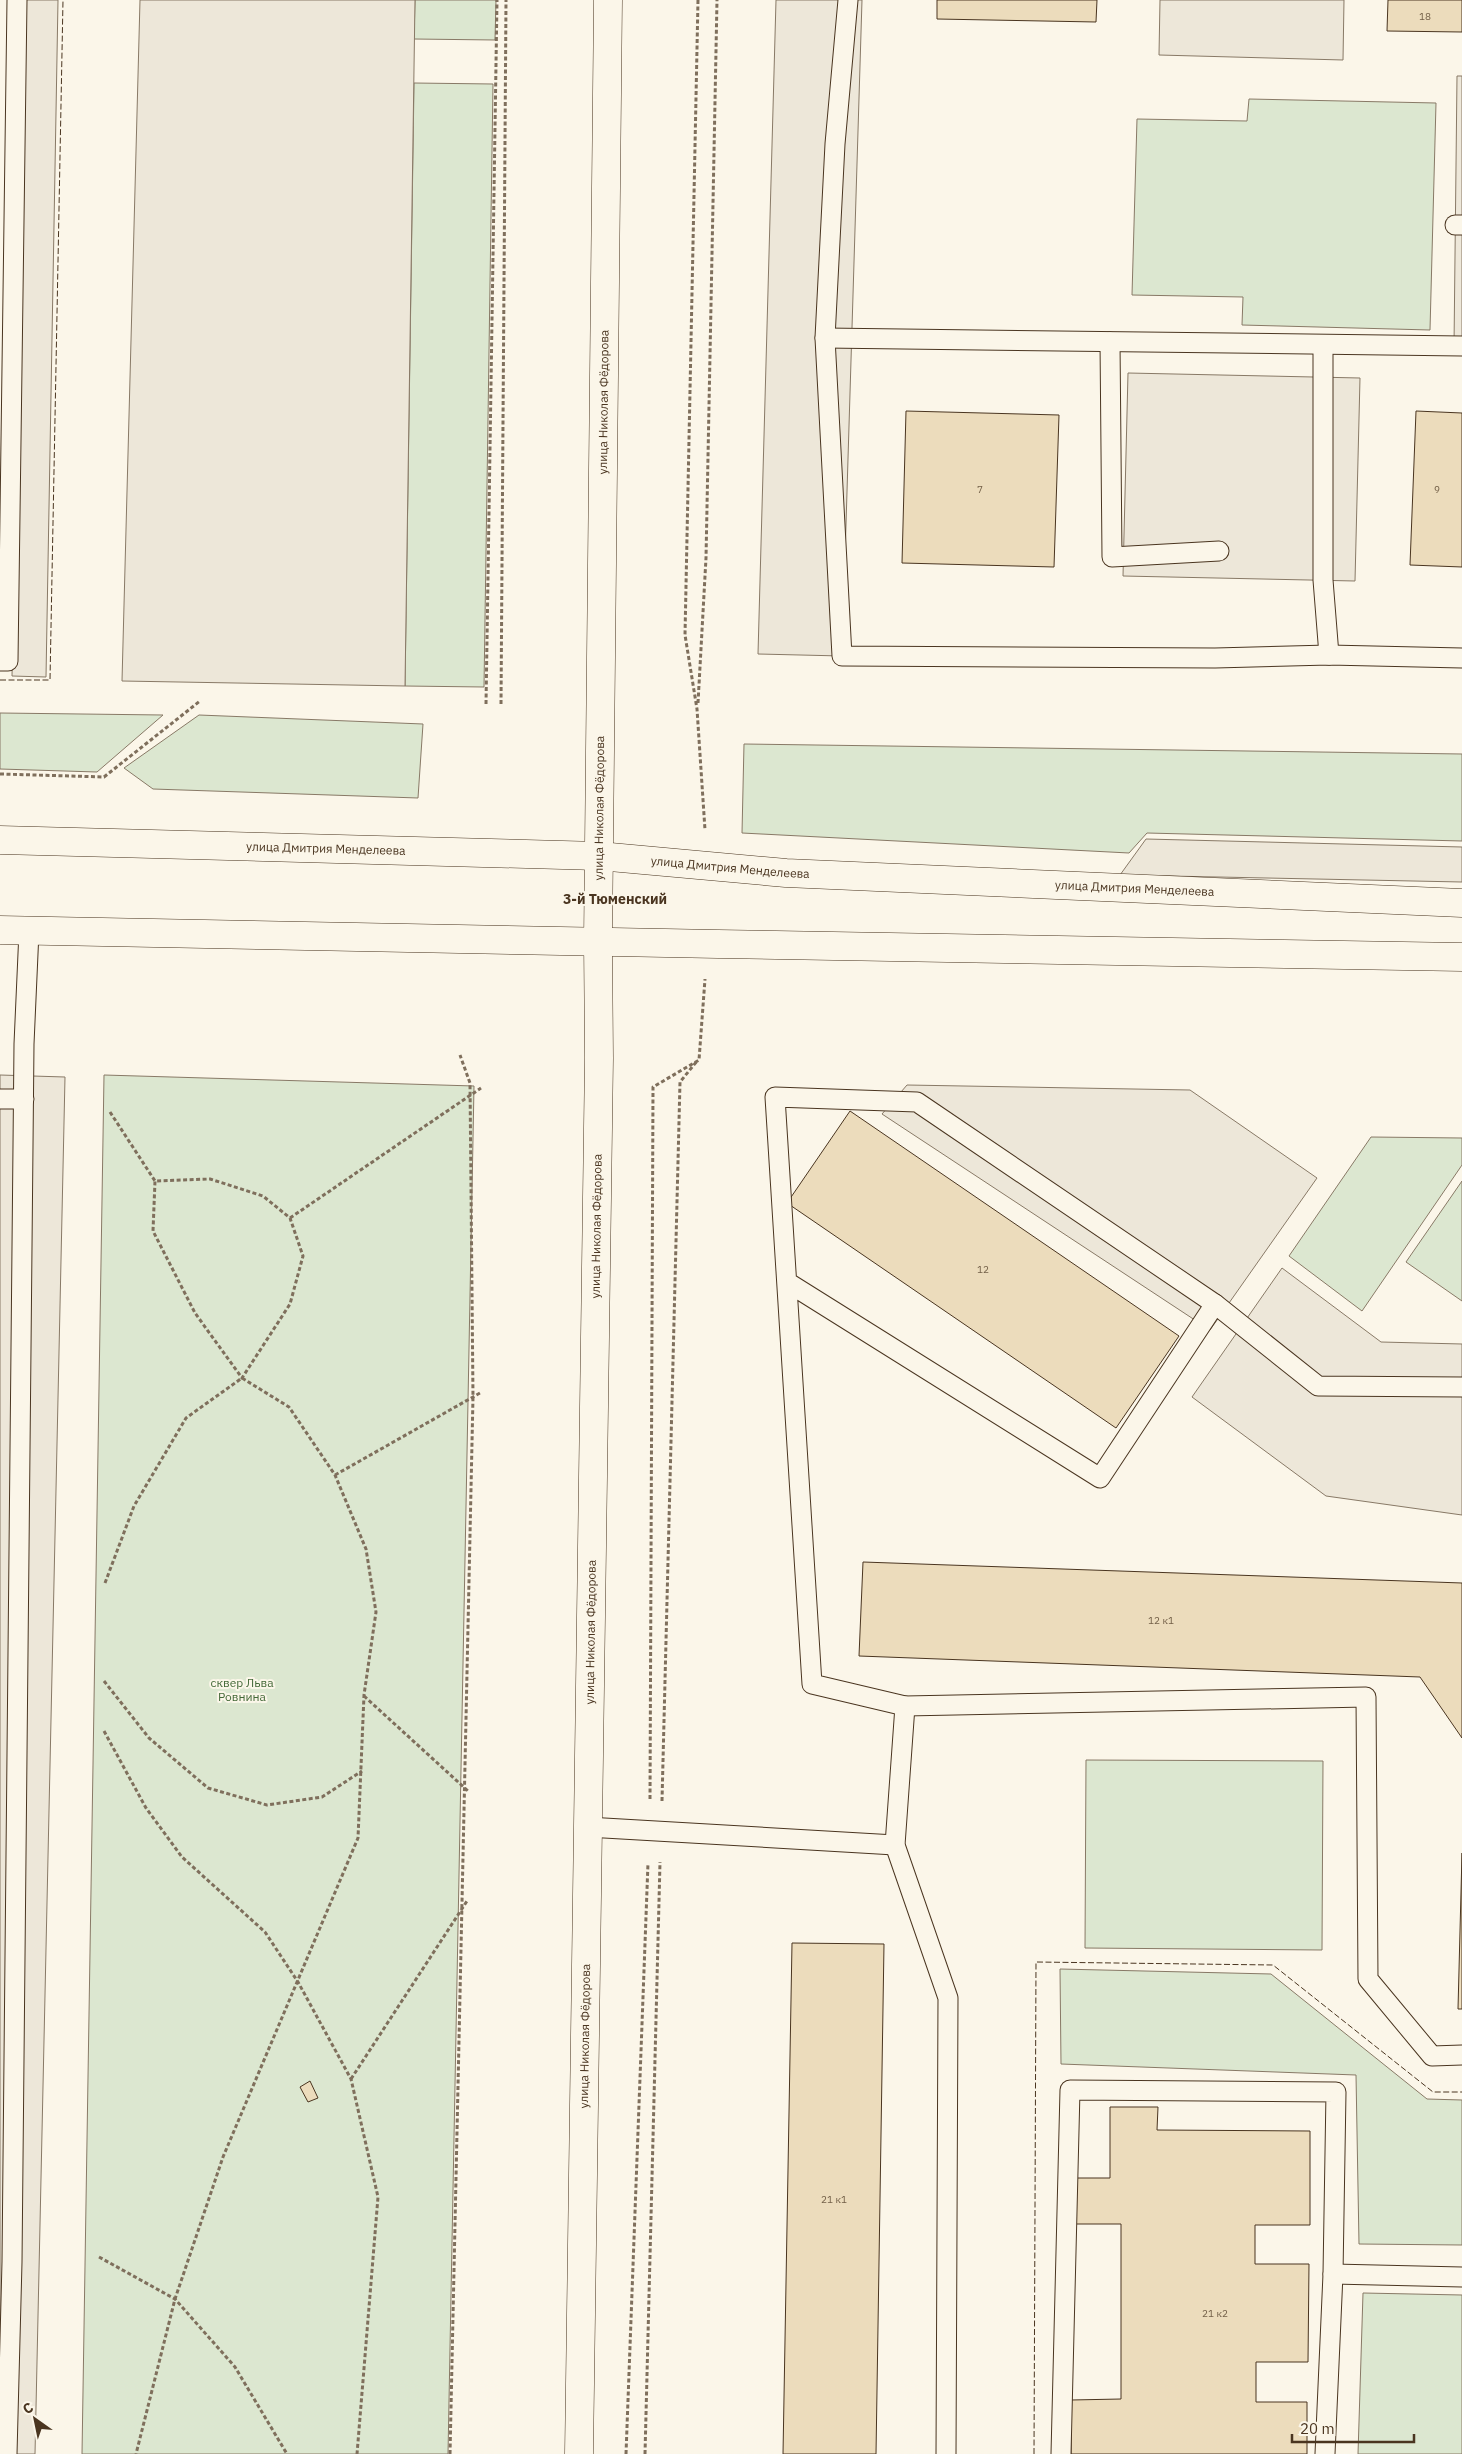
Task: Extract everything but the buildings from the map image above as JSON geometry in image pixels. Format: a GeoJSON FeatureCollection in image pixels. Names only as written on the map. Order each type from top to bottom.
{"type":"FeatureCollection","features":[{"type":"Feature","properties":{"kind":"street","name":"улица Николая Фёдорова"},"geometry":{"type":"LineString","coordinates":[[579,2454],[599,1068],[598,940],[608,0]]}},
{"type":"Feature","properties":{"kind":"street","name":"улица Дмитрия Менделеева"},"geometry":{"type":"LineString","coordinates":[[0,840],[599,856],[796,874],[1462,903]]}},
{"type":"Feature","properties":{"kind":"street"},"geometry":{"type":"LineString","coordinates":[[0,930],[424,940],[598,940],[1462,957]]}},
{"type":"Feature","properties":{"kind":"lane"},"geometry":{"type":"LineString","coordinates":[[0,661],[8,661],[16,0]]}},
{"type":"Feature","properties":{"kind":"lane"},"geometry":{"type":"LineString","coordinates":[[848,0],[835,144],[825,338],[842,656],[1215,658],[1329,655],[1462,658]]}},
{"type":"Feature","properties":{"kind":"lane"},"geometry":{"type":"LineString","coordinates":[[825,338],[1323,346],[1462,346]]}},
{"type":"Feature","properties":{"kind":"lane"},"geometry":{"type":"LineString","coordinates":[[1110,342],[1112,557],[1219,551]]}},
{"type":"Feature","properties":{"kind":"lane"},"geometry":{"type":"LineString","coordinates":[[1323,346],[1323,580],[1329,655]]}},
{"type":"Feature","properties":{"kind":"lane"},"geometry":{"type":"LineString","coordinates":[[7,2454],[6,2262],[24,1099],[29,931]]}},
{"type":"Feature","properties":{"kind":"lane"},"geometry":{"type":"LineString","coordinates":[[1462,1387],[1318,1386],[1215,1304],[917,1102],[775,1097],[812,1684],[905,1706],[1366,1698],[1368,1979],[1432,2056],[1462,2055]]}},
{"type":"Feature","properties":{"kind":"lane"},"geometry":{"type":"LineString","coordinates":[[0,1099],[24,1099]]}},
{"type":"Feature","properties":{"kind":"lane"},"geometry":{"type":"LineString","coordinates":[[787,1282],[1100,1478],[1215,1304]]}},
{"type":"Feature","properties":{"kind":"lane"},"geometry":{"type":"LineString","coordinates":[[905,1706],[894,1845],[948,1998],[946,2454]]}},
{"type":"Feature","properties":{"kind":"lane"},"geometry":{"type":"LineString","coordinates":[[587,1827],[894,1845]]}},
{"type":"Feature","properties":{"kind":"lane"},"geometry":{"type":"LineString","coordinates":[[1061,2454],[1070,2090],[1336,2092],[1334,2274],[1325,2454]]}},
{"type":"Feature","properties":{"kind":"lane"},"geometry":{"type":"LineString","coordinates":[[1334,2274],[1462,2277]]}},
{"type":"Feature","properties":{"kind":"path"},"geometry":{"type":"LineString","coordinates":[[486,704],[497,0]]}},
{"type":"Feature","properties":{"kind":"path"},"geometry":{"type":"LineString","coordinates":[[502,704],[506,0]]}},
{"type":"Feature","properties":{"kind":"path"},"geometry":{"type":"LineString","coordinates":[[698,0],[684,635],[698,708]]}},
{"type":"Feature","properties":{"kind":"path"},"geometry":{"type":"LineString","coordinates":[[707,866],[698,708],[706,558],[717,0]]}},
{"type":"Feature","properties":{"kind":"path"},"geometry":{"type":"LineString","coordinates":[[0,774],[104,777],[200,701]]}},
{"type":"Feature","properties":{"kind":"path"},"geometry":{"type":"LineString","coordinates":[[626,2454],[655,1832],[680,1082],[699,1060],[707,942]]}},
{"type":"Feature","properties":{"kind":"path"},"geometry":{"type":"LineString","coordinates":[[450,2454],[463,1787],[473,1397],[470,1083],[460,1055]]}},
{"type":"Feature","properties":{"kind":"path"},"geometry":{"type":"LineString","coordinates":[[645,2454],[655,1832],[653,1087],[699,1060]]}},
{"type":"Feature","properties":{"kind":"path"},"geometry":{"type":"LineString","coordinates":[[290,1218],[481,1088]]}},
{"type":"Feature","properties":{"kind":"path"},"geometry":{"type":"LineString","coordinates":[[110,1112],[155,1181],[153,1230],[195,1313],[242,1378],[289,1407],[335,1475],[366,1549],[376,1612],[364,1695],[358,1838],[222,2157],[176,2299],[136,2454]]}},
{"type":"Feature","properties":{"kind":"path"},"geometry":{"type":"LineString","coordinates":[[105,1583],[134,1506],[186,1418],[242,1378],[290,1304],[303,1256],[290,1218],[263,1196],[210,1179],[155,1181]]}},
{"type":"Feature","properties":{"kind":"path"},"geometry":{"type":"LineString","coordinates":[[335,1475],[480,1393]]}},
{"type":"Feature","properties":{"kind":"path"},"geometry":{"type":"LineString","coordinates":[[104,1681],[149,1738],[208,1788],[267,1805],[322,1797],[362,1771]]}},
{"type":"Feature","properties":{"kind":"path"},"geometry":{"type":"LineString","coordinates":[[364,1695],[468,1791]]}},
{"type":"Feature","properties":{"kind":"path"},"geometry":{"type":"LineString","coordinates":[[104,1731],[146,1808],[182,1857],[265,1932],[298,1982],[351,2079],[378,2197],[357,2454]]}},
{"type":"Feature","properties":{"kind":"path"},"geometry":{"type":"LineString","coordinates":[[351,2079],[467,1901]]}},
{"type":"Feature","properties":{"kind":"path"},"geometry":{"type":"LineString","coordinates":[[99,2257],[176,2299],[235,2367],[287,2454]]}},
{"type":"Feature","properties":{"kind":"green space"},"geometry":{"type":"Polygon","coordinates":[[[415,0],[496,0],[495,40],[414,39],[415,0]]]}},
{"type":"Feature","properties":{"kind":"green space"},"geometry":{"type":"Polygon","coordinates":[[[414,83],[493,84],[484,687],[405,686],[414,83]]]}},
{"type":"Feature","properties":{"kind":"green space"},"geometry":{"type":"Polygon","coordinates":[[[1249,99],[1436,103],[1430,330],[1242,325],[1243,297],[1132,295],[1137,119],[1247,121],[1249,99]]]}},
{"type":"Feature","properties":{"kind":"green space"},"geometry":{"type":"Polygon","coordinates":[[[0,713],[163,715],[97,772],[0,769],[0,713]]]}},
{"type":"Feature","properties":{"kind":"green space"},"geometry":{"type":"Polygon","coordinates":[[[199,715],[423,724],[418,798],[153,789],[124,768],[199,715]]]}},
{"type":"Feature","properties":{"kind":"green space"},"geometry":{"type":"Polygon","coordinates":[[[744,744],[1462,754],[1462,841],[1147,833],[1129,853],[742,833],[744,744]]]}},
{"type":"Feature","properties":{"kind":"green space","name":"сквер Льва Ровнина"},"geometry":{"type":"Polygon","coordinates":[[[104,1075],[474,1086],[448,2454],[82,2454],[104,1075]]]}},
{"type":"Feature","properties":{"kind":"green space"},"geometry":{"type":"Polygon","coordinates":[[[1371,1137],[1462,1138],[1462,1165],[1362,1311],[1289,1256],[1371,1137]]]}},
{"type":"Feature","properties":{"kind":"green space"},"geometry":{"type":"Polygon","coordinates":[[[1462,1181],[1462,1301],[1406,1262],[1462,1181]]]}},
{"type":"Feature","properties":{"kind":"green space"},"geometry":{"type":"Polygon","coordinates":[[[1086,1760],[1323,1761],[1322,1950],[1085,1948],[1086,1760]]]}},
{"type":"Feature","properties":{"kind":"green space"},"geometry":{"type":"Polygon","coordinates":[[[1060,1969],[1271,1974],[1427,2099],[1462,2100],[1462,2245],[1359,2244],[1356,2075],[1061,2064],[1060,1969]]]}},
{"type":"Feature","properties":{"kind":"green space"},"geometry":{"type":"Polygon","coordinates":[[[1363,2293],[1462,2295],[1462,2454],[1358,2454],[1363,2293]]]}},
{"type":"Feature","properties":{"kind":"shaded area"},"geometry":{"type":"Polygon","coordinates":[[[24,0],[58,0],[46,677],[12,676],[24,0]]]}},
{"type":"Feature","properties":{"kind":"shaded area"},"geometry":{"type":"Polygon","coordinates":[[[140,0],[415,0],[405,686],[122,681],[140,0]]]}},
{"type":"Feature","properties":{"kind":"shaded area"},"geometry":{"type":"Polygon","coordinates":[[[776,0],[862,0],[842,656],[758,654],[776,0]]]}},
{"type":"Feature","properties":{"kind":"shaded area"},"geometry":{"type":"Polygon","coordinates":[[[1160,0],[1344,0],[1343,60],[1159,55],[1160,0]]]}},
{"type":"Feature","properties":{"kind":"shaded area"},"geometry":{"type":"Polygon","coordinates":[[[1457,76],[1462,76],[1462,346],[1454,346],[1457,76]]]}},
{"type":"Feature","properties":{"kind":"shaded area"},"geometry":{"type":"Polygon","coordinates":[[[1128,373],[1360,378],[1355,581],[1123,576],[1128,373]]]}},
{"type":"Feature","properties":{"kind":"shaded area"},"geometry":{"type":"Polygon","coordinates":[[[1146,839],[1462,847],[1462,882],[1120,875],[1146,839]]]}},
{"type":"Feature","properties":{"kind":"shaded area"},"geometry":{"type":"Polygon","coordinates":[[[0,1075],[65,1077],[35,2454],[0,2454],[0,1075]]]}},
{"type":"Feature","properties":{"kind":"shaded area"},"geometry":{"type":"Polygon","coordinates":[[[907,1085],[1190,1090],[1317,1178],[1210,1330],[882,1114],[907,1085]]]}},
{"type":"Feature","properties":{"kind":"shaded area"},"geometry":{"type":"Polygon","coordinates":[[[1282,1268],[1381,1342],[1462,1344],[1462,1515],[1326,1496],[1192,1397],[1282,1268]]]}},
{"type":"Feature","properties":{"kind":"fence"},"geometry":{"type":"LineString","coordinates":[[0,680],[50,680],[63,0]]}},
{"type":"Feature","properties":{"kind":"fence"},"geometry":{"type":"LineString","coordinates":[[1034,2454],[1036,1962],[1273,1965],[1433,2092],[1462,2092]]}},
{"type":"Feature","properties":{"kind":"district","name":"3-й Тюменский"},"geometry":{"type":"Point","coordinates":[615,899]}}]}
